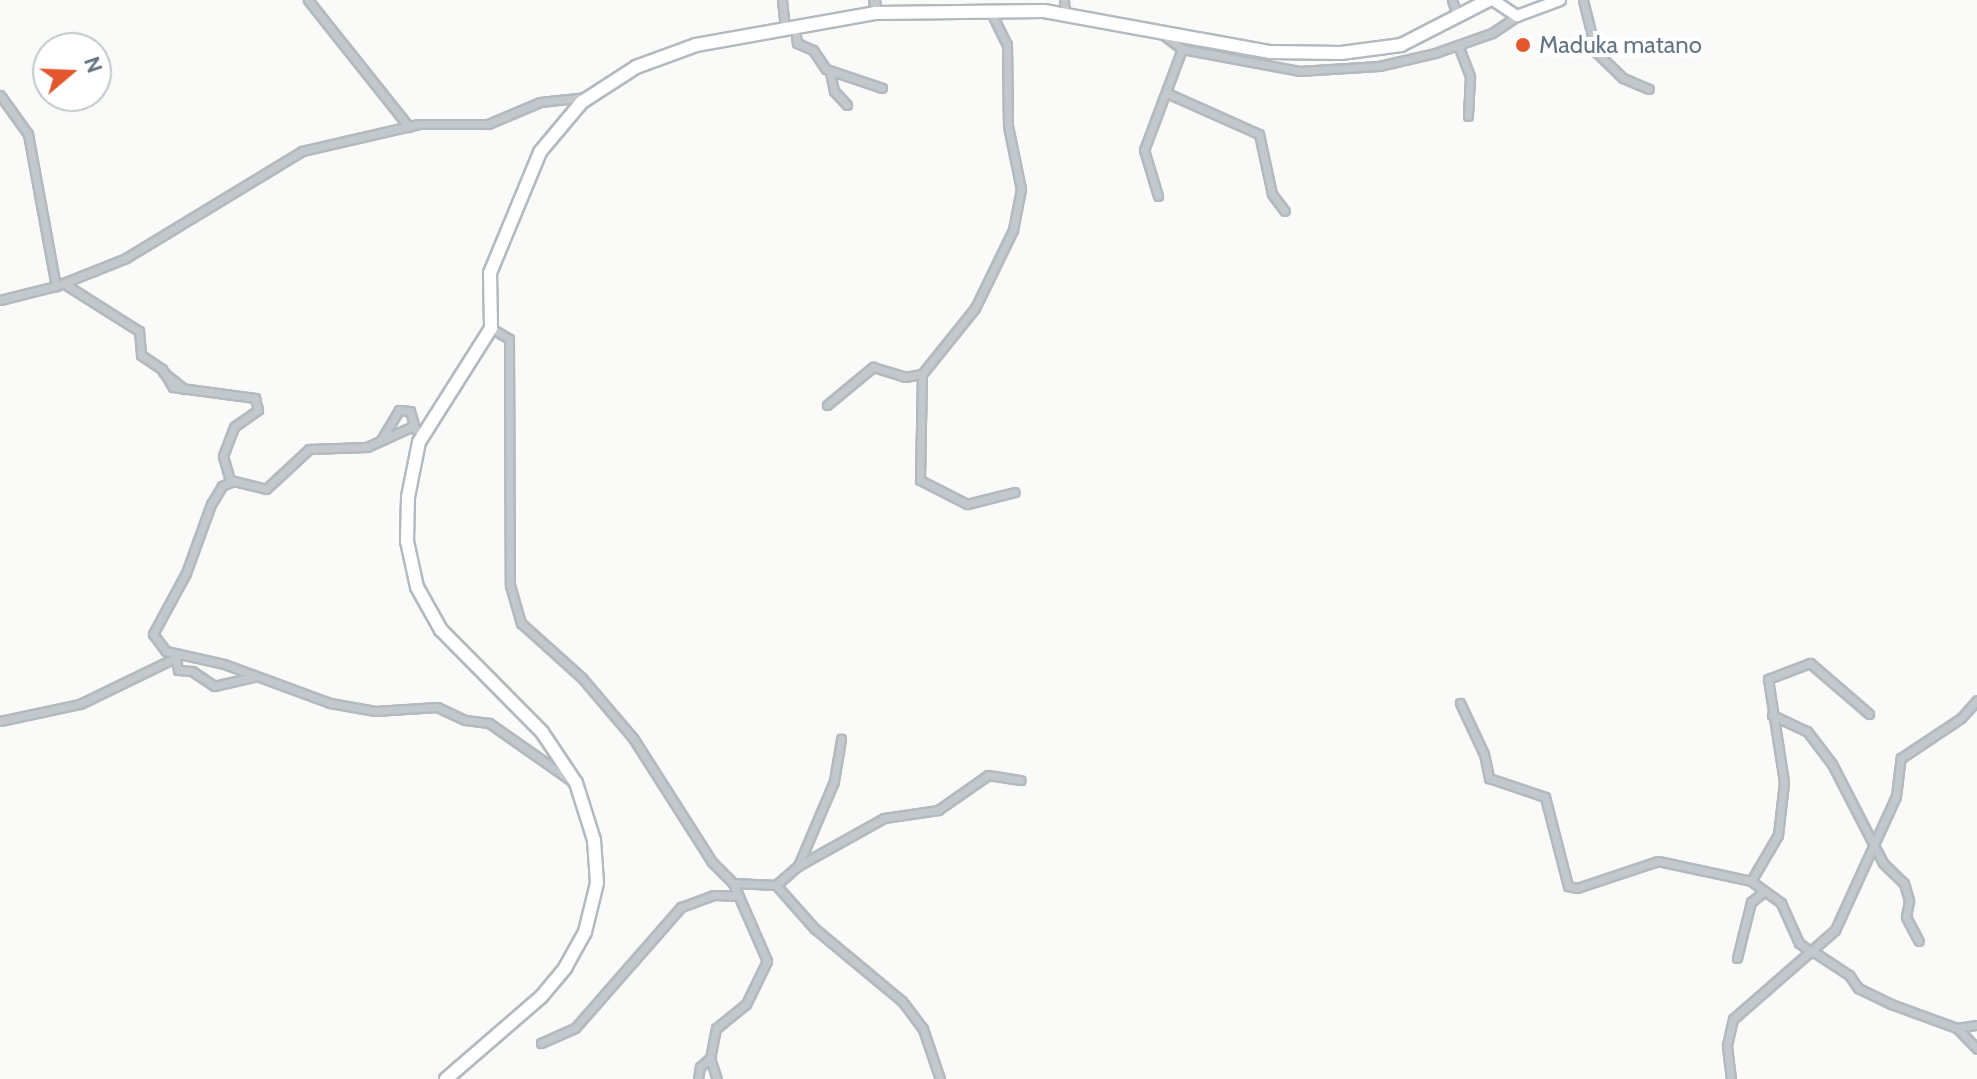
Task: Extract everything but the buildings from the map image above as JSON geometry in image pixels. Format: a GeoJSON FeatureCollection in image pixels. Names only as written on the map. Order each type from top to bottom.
{"type":"FeatureCollection","features":[{"type":"Feature","properties":{"kind":"highway"},"geometry":{"type":"LineString","coordinates":[[446,1079],[541,997],[585,932],[597,883],[594,840],[576,783],[542,732],[441,630],[417,587],[407,541],[408,497],[419,431],[491,328],[490,273],[540,152],[590,97],[636,67],[696,45],[790,28],[875,6],[1065,14],[1270,52],[1341,53],[1401,45],[1491,0]]}},
{"type":"Feature","properties":{"kind":"main road"},"geometry":{"type":"LineString","coordinates":[[1491,0],[1517,16],[1560,0]]}},
{"type":"Feature","properties":{"kind":"street"},"geometry":{"type":"LineString","coordinates":[[308,0],[409,127]]}},
{"type":"Feature","properties":{"kind":"street"},"geometry":{"type":"LineString","coordinates":[[782,0],[797,43],[813,50],[830,72],[834,91],[847,105]]}},
{"type":"Feature","properties":{"kind":"street"},"geometry":{"type":"LineString","coordinates":[[1064,0],[1065,14]]}},
{"type":"Feature","properties":{"kind":"street"},"geometry":{"type":"LineString","coordinates":[[1452,0],[1458,18]]}},
{"type":"Feature","properties":{"kind":"street"},"geometry":{"type":"LineString","coordinates":[[1583,0],[1596,52],[1623,78],[1649,89]]}},
{"type":"Feature","properties":{"kind":"street"},"geometry":{"type":"LineString","coordinates":[[991,12],[993,23],[1006,35],[1005,90],[1018,160],[1019,208],[979,302],[922,374],[920,480],[967,504],[1015,492]]}},
{"type":"Feature","properties":{"kind":"street"},"geometry":{"type":"LineString","coordinates":[[1157,29],[1165,40],[1182,49],[1299,71],[1379,66],[1492,33],[1517,16]]}},
{"type":"Feature","properties":{"kind":"street"},"geometry":{"type":"LineString","coordinates":[[1458,45],[1470,77],[1468,116]]}},
{"type":"Feature","properties":{"kind":"street"},"geometry":{"type":"LineString","coordinates":[[1158,196],[1144,150],[1169,94],[1182,49]]}},
{"type":"Feature","properties":{"kind":"street"},"geometry":{"type":"LineString","coordinates":[[830,72],[855,75],[882,88]]}},
{"type":"Feature","properties":{"kind":"street"},"geometry":{"type":"LineString","coordinates":[[1169,94],[1259,134],[1272,194],[1285,211]]}},
{"type":"Feature","properties":{"kind":"street"},"geometry":{"type":"LineString","coordinates":[[0,95],[28,134],[59,285],[136,328],[142,338],[141,355],[163,372],[169,384],[184,389],[249,395],[258,403],[256,413],[234,427],[223,456],[226,473],[233,481],[266,489],[309,449],[346,450],[381,440],[403,429],[419,431]]}},
{"type":"Feature","properties":{"kind":"street"},"geometry":{"type":"LineString","coordinates":[[0,300],[59,285],[126,258],[293,154],[409,127],[488,124],[540,102],[590,97]]}},
{"type":"Feature","properties":{"kind":"street"},"geometry":{"type":"LineString","coordinates":[[491,328],[509,339],[510,585],[521,623],[582,678],[633,738],[712,862],[733,883],[767,961],[746,1004],[716,1028],[710,1058],[717,1079]]}},
{"type":"Feature","properties":{"kind":"street"},"geometry":{"type":"LineString","coordinates":[[827,405],[873,367],[905,377],[922,374]]}},
{"type":"Feature","properties":{"kind":"street"},"geometry":{"type":"LineString","coordinates":[[381,440],[399,410],[410,411],[419,431]]}},
{"type":"Feature","properties":{"kind":"street"},"geometry":{"type":"LineString","coordinates":[[177,657],[153,634],[182,583],[211,504],[222,486],[233,481]]}},
{"type":"Feature","properties":{"kind":"street"},"geometry":{"type":"LineString","coordinates":[[177,657],[174,664],[178,670],[192,671],[214,686],[253,677]]}},
{"type":"Feature","properties":{"kind":"street"},"geometry":{"type":"LineString","coordinates":[[0,721],[80,704],[177,657],[224,664],[330,703],[375,711],[437,707],[465,720],[489,723],[576,783]]}},
{"type":"Feature","properties":{"kind":"street"},"geometry":{"type":"LineString","coordinates":[[1751,881],[1780,828],[1778,805],[1784,782],[1768,679],[1806,662],[1869,714]]}},
{"type":"Feature","properties":{"kind":"street"},"geometry":{"type":"LineString","coordinates":[[1731,1079],[1727,1045],[1733,1019],[1814,952],[1835,930],[1896,796],[1901,758],[1961,718],[1977,700]]}},
{"type":"Feature","properties":{"kind":"street"},"geometry":{"type":"LineString","coordinates":[[1460,703],[1484,754],[1489,778],[1545,797],[1568,886],[1577,888],[1658,861],[1751,881],[1762,893],[1781,903],[1799,943],[1849,975],[1858,988],[1957,1028],[1977,1049]]}},
{"type":"Feature","properties":{"kind":"street"},"geometry":{"type":"LineString","coordinates":[[1772,715],[1812,736],[1883,863],[1904,883],[1906,917],[1919,941]]}},
{"type":"Feature","properties":{"kind":"street"},"geometry":{"type":"LineString","coordinates":[[798,866],[834,781],[841,739]]}},
{"type":"Feature","properties":{"kind":"street"},"geometry":{"type":"LineString","coordinates":[[733,883],[776,885],[798,866],[884,818],[938,810],[988,775],[1021,780]]}},
{"type":"Feature","properties":{"kind":"street"},"geometry":{"type":"LineString","coordinates":[[776,885],[814,928],[902,1001],[923,1029],[940,1079]]}},
{"type":"Feature","properties":{"kind":"street"},"geometry":{"type":"LineString","coordinates":[[1737,958],[1751,902],[1762,893]]}},
{"type":"Feature","properties":{"kind":"street"},"geometry":{"type":"LineString","coordinates":[[541,1043],[575,1028],[683,905],[714,895],[738,896]]}},
{"type":"Feature","properties":{"kind":"street"},"geometry":{"type":"LineString","coordinates":[[1957,1028],[1977,1025]]}},
{"type":"Feature","properties":{"kind":"street"},"geometry":{"type":"LineString","coordinates":[[698,1079],[700,1067],[710,1058]]}},
{"type":"Feature","properties":{"kind":"place","name":"Maduka matano"},"geometry":{"type":"Point","coordinates":[1523,45]}}]}
